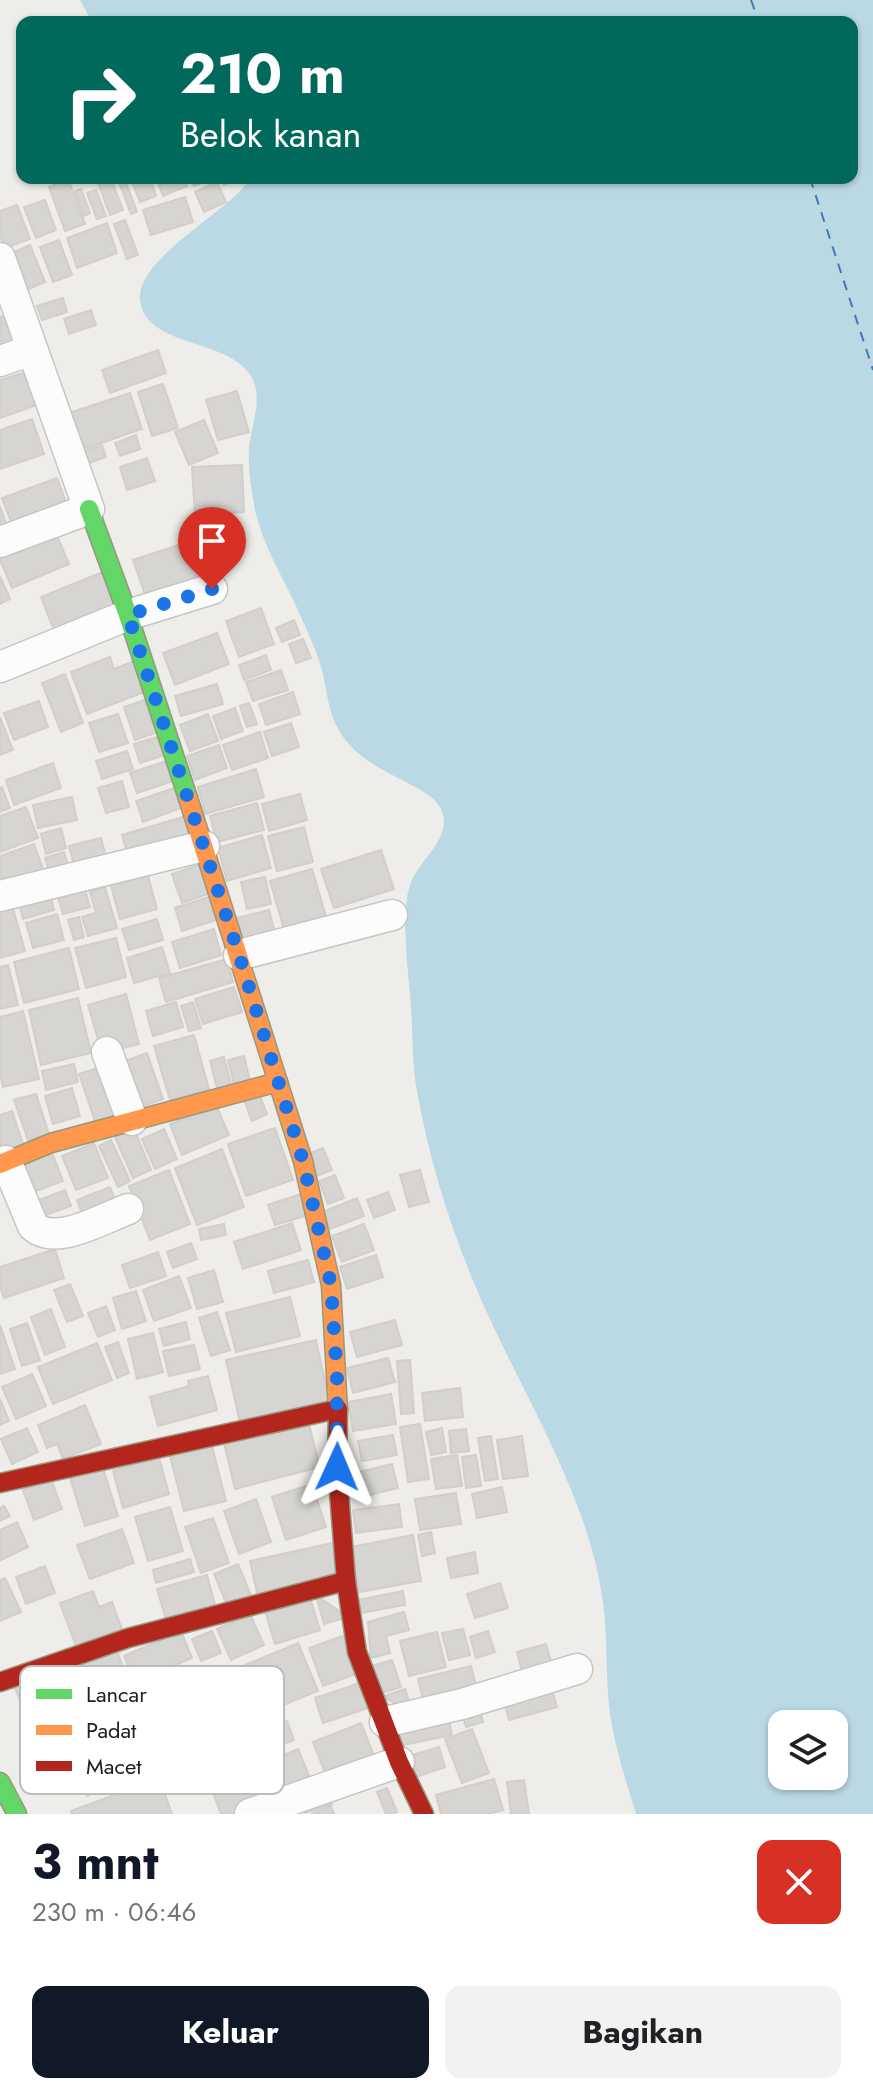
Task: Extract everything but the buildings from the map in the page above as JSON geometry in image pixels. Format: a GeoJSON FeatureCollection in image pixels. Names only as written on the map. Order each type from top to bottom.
{"type":"FeatureCollection","features":[{"type":"Feature","properties":{"kind":"street"},"geometry":{"type":"LineString","coordinates":[[0,258],[118,583],[303,1161],[331,1285],[338,1409],[337,1467],[346,1581],[357,1652],[399,1762],[424,1814]]}},
{"type":"Feature","properties":{"kind":"street"},"geometry":{"type":"LineString","coordinates":[[0,361],[32,350]]}},
{"type":"Feature","properties":{"kind":"street"},"geometry":{"type":"LineString","coordinates":[[0,542],[89,509]]}},
{"type":"Feature","properties":{"kind":"street"},"geometry":{"type":"LineString","coordinates":[[0,667],[128,615],[212,589]]}},
{"type":"Feature","properties":{"kind":"street"},"geometry":{"type":"LineString","coordinates":[[0,896],[204,846]]}},
{"type":"Feature","properties":{"kind":"street"},"geometry":{"type":"LineString","coordinates":[[239,955],[392,915]]}},
{"type":"Feature","properties":{"kind":"street"},"geometry":{"type":"LineString","coordinates":[[107,1052],[132,1120]]}},
{"type":"Feature","properties":{"kind":"street"},"geometry":{"type":"LineString","coordinates":[[128,1209],[56,1235],[39,1232],[33,1226],[3,1163],[51,1143],[278,1082]]}},
{"type":"Feature","properties":{"kind":"street"},"geometry":{"type":"LineString","coordinates":[[0,1483],[338,1409]]}},
{"type":"Feature","properties":{"kind":"street"},"geometry":{"type":"LineString","coordinates":[[39,1666],[122,1638],[346,1581]]}},
{"type":"Feature","properties":{"kind":"street"},"geometry":{"type":"LineString","coordinates":[[385,1722],[462,1704],[577,1669]]}},
{"type":"Feature","properties":{"kind":"street"},"geometry":{"type":"LineString","coordinates":[[0,1682],[20,1674]]}},
{"type":"Feature","properties":{"kind":"street"},"geometry":{"type":"LineString","coordinates":[[250,1814],[399,1762]]}},
{"type":"Feature","properties":{"kind":"water"},"geometry":{"type":"Polygon","coordinates":[[[80,0],[873,0],[873,1814],[636,1814],[612,1727],[604,1606],[588,1537],[560,1464],[483,1303],[459,1244],[430,1153],[417,1091],[406,945],[407,897],[414,876],[438,841],[444,821],[442,811],[435,800],[423,791],[372,764],[356,751],[342,735],[332,715],[316,653],[270,552],[254,505],[249,456],[256,393],[251,376],[240,364],[225,355],[156,327],[145,315],[140,300],[143,284],[153,268],[246,184],[858,184],[858,16],[89,16],[80,0]]]}},
{"type":"Feature","properties":{"kind":"ferry route"},"geometry":{"type":"LineString","coordinates":[[751,0],[757,16]]}},
{"type":"Feature","properties":{"kind":"ferry route"},"geometry":{"type":"LineString","coordinates":[[812,184],[873,370]]}},
{"type":"Feature","properties":{"kind":"traffic: fast"},"geometry":{"type":"LineString","coordinates":[[89,509],[128,615],[188,798]]}},
{"type":"Feature","properties":{"kind":"traffic: fast"},"geometry":{"type":"LineString","coordinates":[[0,1782],[17,1814]]}},
{"type":"Feature","properties":{"kind":"traffic: slow"},"geometry":{"type":"LineString","coordinates":[[188,798],[303,1161],[331,1285],[338,1411]]}},
{"type":"Feature","properties":{"kind":"traffic: slow"},"geometry":{"type":"LineString","coordinates":[[0,1164],[51,1143],[278,1082]]}},
{"type":"Feature","properties":{"kind":"traffic: jam"},"geometry":{"type":"LineString","coordinates":[[0,1483],[338,1409]]}},
{"type":"Feature","properties":{"kind":"traffic: jam"},"geometry":{"type":"LineString","coordinates":[[338,1411],[337,1467],[346,1581],[357,1652],[399,1762],[424,1814]]}},
{"type":"Feature","properties":{"kind":"traffic: jam"},"geometry":{"type":"LineString","coordinates":[[47,1666],[128,1638],[346,1581]]}},
{"type":"Feature","properties":{"kind":"traffic: jam"},"geometry":{"type":"LineString","coordinates":[[0,1682],[20,1675]]}},
{"type":"Feature","properties":{"kind":"route"},"geometry":{"type":"LineString","coordinates":[[212,589],[128,615],[303,1161],[331,1285],[337,1376],[337,1467]]}}]}
